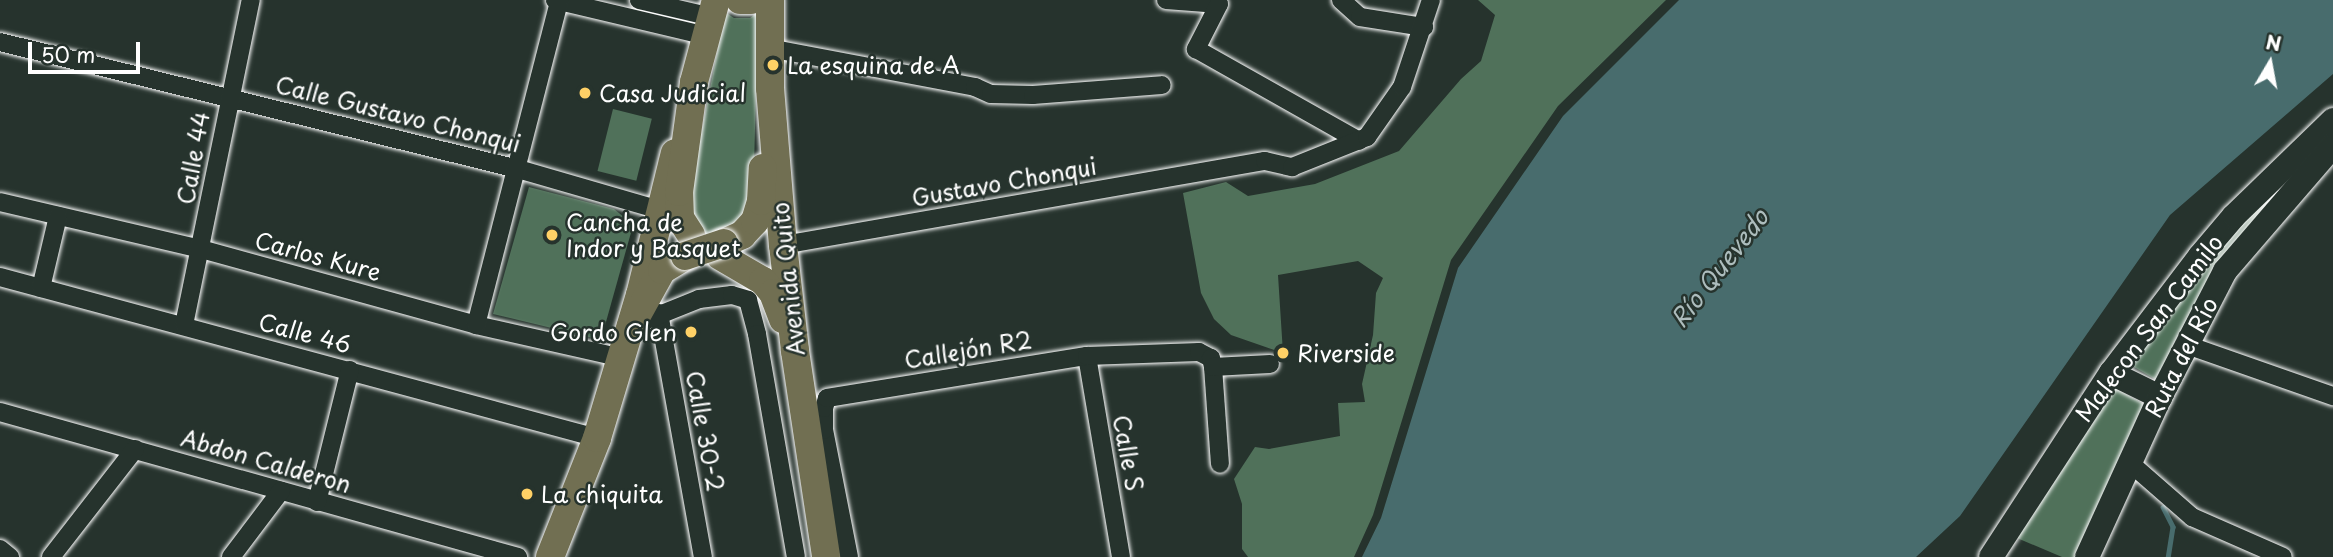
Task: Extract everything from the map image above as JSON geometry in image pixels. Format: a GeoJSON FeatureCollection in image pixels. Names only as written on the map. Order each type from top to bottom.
{"type":"FeatureCollection","features":[{"type":"Feature","properties":{"kind":"main road"},"geometry":{"type":"LineString","coordinates":[[740,0],[751,0]]}},
{"type":"Feature","properties":{"kind":"main road","name":"Avenida Quito"},"geometry":{"type":"LineString","coordinates":[[770,0],[770,88],[790,340],[826,557]]}},
{"type":"Feature","properties":{"kind":"main road"},"geometry":{"type":"LineString","coordinates":[[550,557],[597,438],[622,358],[711,18]]}},
{"type":"Feature","properties":{"kind":"main road"},"geometry":{"type":"LineString","coordinates":[[688,245],[680,218],[679,192],[694,82]]}},
{"type":"Feature","properties":{"kind":"main road"},"geometry":{"type":"LineString","coordinates":[[722,249],[742,235],[759,212],[770,88]]}},
{"type":"Feature","properties":{"kind":"main road","name":"Malecon San Camilo"},"geometry":{"type":"LineString","coordinates":[[2000,555],[2111,373],[2234,216],[2333,120]]}},
{"type":"Feature","properties":{"kind":"main road","name":"Ruta del Río"},"geometry":{"type":"LineString","coordinates":[[2087,557],[2160,397],[2225,271],[2333,146]]}},
{"type":"Feature","properties":{"kind":"main road"},"geometry":{"type":"LineString","coordinates":[[688,245],[722,249],[768,286],[790,340]]}},
{"type":"Feature","properties":{"kind":"main road"},"geometry":{"type":"LineString","coordinates":[[631,326],[662,270],[688,245]]}},
{"type":"Feature","properties":{"kind":"main road"},"geometry":{"type":"LineString","coordinates":[[2111,373],[2160,397]]}},
{"type":"Feature","properties":{"kind":"street","name":"Calle 44"},"geometry":{"type":"LineString","coordinates":[[184,325],[251,0]]}},
{"type":"Feature","properties":{"kind":"street"},"geometry":{"type":"LineString","coordinates":[[639,0],[711,18]]}},
{"type":"Feature","properties":{"kind":"street"},"geometry":{"type":"LineString","coordinates":[[1166,0],[1219,4],[1196,49],[1359,141],[1367,137],[1402,87],[1431,0]]}},
{"type":"Feature","properties":{"kind":"street"},"geometry":{"type":"LineString","coordinates":[[1341,0],[1360,18],[1424,27]]}},
{"type":"Feature","properties":{"kind":"street"},"geometry":{"type":"LineString","coordinates":[[477,325],[518,169],[557,1],[711,18]]}},
{"type":"Feature","properties":{"kind":"street","name":"Calle Gustavo Chonqui"},"geometry":{"type":"LineString","coordinates":[[0,42],[518,169],[660,210]]}},
{"type":"Feature","properties":{"kind":"street"},"geometry":{"type":"LineString","coordinates":[[769,48],[975,87],[991,94],[1033,95],[1162,85]]}},
{"type":"Feature","properties":{"kind":"street","name":"Gustavo Chonqui"},"geometry":{"type":"LineString","coordinates":[[783,245],[1265,161],[1292,167],[1359,141]]}},
{"type":"Feature","properties":{"kind":"street","name":"Carlos Kure"},"geometry":{"type":"LineString","coordinates":[[0,202],[201,249],[477,325],[622,358]]}},
{"type":"Feature","properties":{"kind":"street"},"geometry":{"type":"LineString","coordinates":[[41,288],[58,216]]}},
{"type":"Feature","properties":{"kind":"street","name":"Calle 46"},"geometry":{"type":"LineString","coordinates":[[0,277],[597,438]]}},
{"type":"Feature","properties":{"kind":"street"},"geometry":{"type":"LineString","coordinates":[[631,326],[699,299],[738,295],[748,300],[757,334],[796,557]]}},
{"type":"Feature","properties":{"kind":"street","name":"Calle 30-2"},"geometry":{"type":"LineString","coordinates":[[659,313],[703,557]]}},
{"type":"Feature","properties":{"kind":"street"},"geometry":{"type":"LineString","coordinates":[[757,334],[790,340]]}},
{"type":"Feature","properties":{"kind":"street"},"geometry":{"type":"LineString","coordinates":[[2187,345],[2333,396]]}},
{"type":"Feature","properties":{"kind":"street","name":"Callejón R2"},"geometry":{"type":"LineString","coordinates":[[849,557],[824,430],[827,398],[1087,356],[1199,352],[1211,358],[1213,367]]}},
{"type":"Feature","properties":{"kind":"street","name":"Calle S"},"geometry":{"type":"LineString","coordinates":[[1087,356],[1121,557]]}},
{"type":"Feature","properties":{"kind":"street"},"geometry":{"type":"LineString","coordinates":[[1220,464],[1213,367],[1270,364]]}},
{"type":"Feature","properties":{"kind":"street"},"geometry":{"type":"LineString","coordinates":[[317,502],[350,370]]}},
{"type":"Feature","properties":{"kind":"street","name":"Abdon Calderon"},"geometry":{"type":"LineString","coordinates":[[0,412],[518,557]]}},
{"type":"Feature","properties":{"kind":"street"},"geometry":{"type":"LineString","coordinates":[[51,557],[135,449]]}},
{"type":"Feature","properties":{"kind":"street"},"geometry":{"type":"LineString","coordinates":[[2129,463],[2192,517],[2283,557]]}},
{"type":"Feature","properties":{"kind":"street"},"geometry":{"type":"LineString","coordinates":[[231,557],[281,491]]}},
{"type":"Feature","properties":{"kind":"street"},"geometry":{"type":"LineString","coordinates":[[0,549],[10,557]]}},
{"type":"Feature","properties":{"kind":"green space"},"geometry":{"type":"Polygon","coordinates":[[[1478,0],[1666,0],[1558,106],[1451,260],[1373,515],[1354,557],[1248,557],[1242,549],[1242,504],[1234,479],[1255,447],[1269,449],[1340,436],[1338,403],[1365,402],[1362,384],[1373,335],[1376,293],[1383,278],[1358,261],[1278,275],[1283,353],[1231,335],[1214,319],[1201,293],[1183,193],[1226,182],[1248,196],[1315,184],[1399,151],[1461,79],[1481,61],[1495,15],[1478,0]]]}},
{"type":"Feature","properties":{"kind":"green space"},"geometry":{"type":"Polygon","coordinates":[[[725,12],[734,18],[750,18],[758,12],[753,206],[740,226],[711,238],[694,223],[689,196],[725,12]]]}},
{"type":"Feature","properties":{"kind":"green space"},"geometry":{"type":"Polygon","coordinates":[[[613,109],[652,119],[636,181],[598,171],[613,109]]]}},
{"type":"Feature","properties":{"kind":"green space"},"geometry":{"type":"Polygon","coordinates":[[[2314,152],[2160,382],[2127,363],[2206,259],[2314,152]]]}},
{"type":"Feature","properties":{"kind":"green space"},"geometry":{"type":"Polygon","coordinates":[[[529,187],[614,209],[630,222],[632,229],[604,329],[593,338],[493,314],[529,187]]]}},
{"type":"Feature","properties":{"kind":"green space"},"geometry":{"type":"Polygon","coordinates":[[[2111,386],[2149,407],[2078,557],[2062,557],[2017,538],[2111,386]]]}},
{"type":"Feature","properties":{"kind":"water","name":"Río Quevedo"},"geometry":{"type":"Polygon","coordinates":[[[1679,0],[2333,0],[2333,74],[2170,215],[1960,516],[1916,557],[1362,557],[1381,518],[1458,268],[1563,116],[1679,0]]]}},
{"type":"Feature","properties":{"kind":"waterway"},"geometry":{"type":"LineString","coordinates":[[2163,507],[2173,527],[2168,557]]}},
{"type":"Feature","properties":{"kind":"place","name":"La esquina de A"},"geometry":{"type":"Point","coordinates":[773,65]}},
{"type":"Feature","properties":{"kind":"place","name":"Casa Judicial"},"geometry":{"type":"Point","coordinates":[585,93]}},
{"type":"Feature","properties":{"kind":"place","name":"Cancha de Indor y Basquet"},"geometry":{"type":"Point","coordinates":[552,235]}},
{"type":"Feature","properties":{"kind":"place","name":"Gordo Glen"},"geometry":{"type":"Point","coordinates":[691,332]}},
{"type":"Feature","properties":{"kind":"place","name":"Riverside"},"geometry":{"type":"Point","coordinates":[1283,353]}},
{"type":"Feature","properties":{"kind":"place","name":"La chiquita"},"geometry":{"type":"Point","coordinates":[527,494]}}]}
